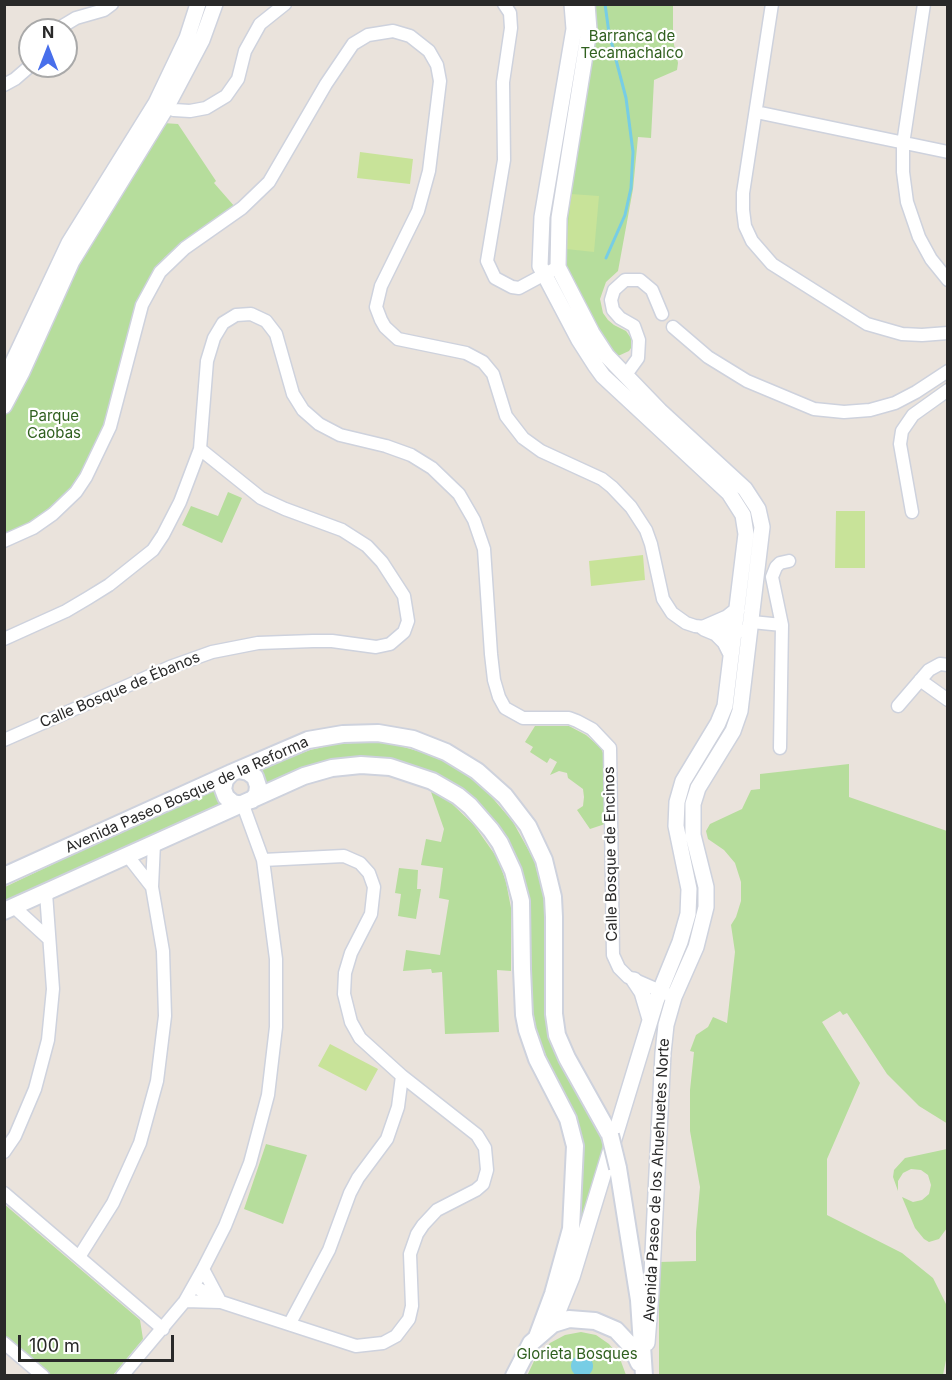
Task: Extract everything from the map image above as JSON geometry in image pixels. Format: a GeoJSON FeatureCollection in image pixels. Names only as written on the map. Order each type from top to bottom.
{"type":"FeatureCollection","features":[{"type":"Feature","properties":{"kind":"main road","name":"Avenida Paseo Bosque de la Reforma"},"geometry":{"type":"LineString","coordinates":[[4,876],[308,740],[343,734],[378,733],[413,739],[446,752],[477,771],[492,783],[517,811],[528,826],[544,860],[554,907],[554,1014],[557,1035],[567,1058],[610,1135],[618,1168],[639,1300],[644,1376]]}},
{"type":"Feature","properties":{"kind":"main road","name":"Avenida Paseo Bosque de la Reforma"},"geometry":{"type":"LineString","coordinates":[[9,909],[304,776],[332,768],[361,765],[390,767],[432,781],[458,796],[481,818],[504,850],[513,871],[521,902],[522,969],[527,1030],[537,1059],[568,1119],[576,1152],[569,1236],[553,1294],[537,1337]]}},
{"type":"Feature","properties":{"kind":"main road"},"geometry":{"type":"LineString","coordinates":[[235,771],[248,772],[255,777],[258,786],[257,794],[247,803],[233,803],[226,797],[223,789],[225,780],[235,771]]}},
{"type":"Feature","properties":{"kind":"main road"},"geometry":{"type":"LineString","coordinates":[[514,1376],[524,1353],[537,1337],[553,1324],[578,1319],[595,1321],[621,1334],[631,1346],[644,1376]]}},
{"type":"Feature","properties":{"kind":"street"},"geometry":{"type":"LineString","coordinates":[[76,18],[104,10],[112,4]]}},
{"type":"Feature","properties":{"kind":"street"},"geometry":{"type":"LineString","coordinates":[[161,105],[198,4]]}},
{"type":"Feature","properties":{"kind":"street"},"geometry":{"type":"LineString","coordinates":[[4,406],[22,372],[32,335],[69,243],[202,40],[215,4]]}},
{"type":"Feature","properties":{"kind":"street"},"geometry":{"type":"LineString","coordinates":[[161,105],[182,111],[198,110],[213,105],[226,96],[238,79],[246,51],[260,24],[285,4]]}},
{"type":"Feature","properties":{"kind":"street"},"geometry":{"type":"LineString","coordinates":[[504,4],[510,13],[511,28],[503,82],[504,160],[487,261],[495,278],[519,288],[558,267]]}},
{"type":"Feature","properties":{"kind":"street","name":"Avenida Paseo de los Ahuehuetes Norte"},"geometry":{"type":"LineString","coordinates":[[572,4],[574,29],[542,217],[540,266],[586,353],[603,376],[745,489],[758,509],[762,535],[742,701],[737,721],[698,788],[693,804],[693,835],[705,887],[706,907],[693,954],[674,997],[666,1025],[644,1376]]}},
{"type":"Feature","properties":{"kind":"street","name":"Avenida Paseo de los Ahuehuetes Norte"},"geometry":{"type":"LineString","coordinates":[[553,1324],[572,1277],[650,1019],[680,942],[690,906],[689,889],[676,826],[677,801],[683,781],[722,715],[746,534],[743,515],[729,493],[660,411],[615,367],[599,345],[558,267],[559,218],[589,30],[587,4]]}},
{"type":"Feature","properties":{"kind":"street"},"geometry":{"type":"LineString","coordinates":[[772,4],[747,167],[743,210],[745,226],[752,240],[760,253],[772,264],[867,324],[902,334],[948,333]]}},
{"type":"Feature","properties":{"kind":"street"},"geometry":{"type":"LineString","coordinates":[[924,4],[903,144],[903,172],[912,219],[919,237],[948,280]]}},
{"type":"Feature","properties":{"kind":"street"},"geometry":{"type":"LineString","coordinates":[[4,541],[33,528],[53,514],[76,492],[86,477],[110,427],[142,305],[160,272],[184,248],[242,208],[269,182],[326,84],[353,44],[368,35],[393,31],[417,40],[429,51],[437,65],[440,81],[429,171],[418,211],[381,286],[377,301],[379,316],[385,327],[398,339],[466,353],[483,362],[493,374],[506,416],[523,438],[541,451],[579,466],[602,479],[631,507],[651,544],[663,599],[667,606],[686,623],[716,633],[725,642],[731,654]]}},
{"type":"Feature","properties":{"kind":"street"},"geometry":{"type":"LineString","coordinates":[[4,85],[18,76]]}},
{"type":"Feature","properties":{"kind":"street"},"geometry":{"type":"LineString","coordinates":[[756,112],[948,152]]}},
{"type":"Feature","properties":{"kind":"street"},"geometry":{"type":"LineString","coordinates":[[625,376],[638,358],[639,340],[634,326],[620,318],[613,310],[611,300],[614,290],[625,280],[640,280],[652,291],[662,314]]}},
{"type":"Feature","properties":{"kind":"street","name":"Calle Bosque de Encinos"},"geometry":{"type":"LineString","coordinates":[[4,639],[66,611],[88,598],[117,579],[153,550],[164,536],[180,502],[200,449],[207,361],[214,338],[223,323],[236,315],[250,314],[266,321],[276,334],[293,394],[303,410],[319,424],[340,435],[386,446],[411,455],[432,468],[459,495],[474,520],[483,549],[494,680],[502,702],[510,712],[523,718],[569,718],[577,721],[599,735],[610,748],[613,955],[619,968],[634,980],[674,997]]}},
{"type":"Feature","properties":{"kind":"street"},"geometry":{"type":"LineString","coordinates":[[673,327],[708,357],[747,381],[814,409],[844,412],[870,410],[895,403],[948,371]]}},
{"type":"Feature","properties":{"kind":"street"},"geometry":{"type":"LineString","coordinates":[[4,381],[32,335]]}},
{"type":"Feature","properties":{"kind":"street"},"geometry":{"type":"LineString","coordinates":[[912,512],[900,444],[902,431],[913,415],[948,390]]}},
{"type":"Feature","properties":{"kind":"street","name":"Calle Bosque de Ébanos"},"geometry":{"type":"LineString","coordinates":[[4,740],[170,667],[212,652],[258,643],[312,641],[332,641],[376,647],[390,644],[404,632],[408,621],[404,596],[375,553],[342,530],[261,498],[200,449]]}},
{"type":"Feature","properties":{"kind":"street"},"geometry":{"type":"LineString","coordinates":[[780,748],[782,625],[772,577],[780,563],[789,561]]}},
{"type":"Feature","properties":{"kind":"street"},"geometry":{"type":"LineString","coordinates":[[704,628],[727,618],[737,610]]}},
{"type":"Feature","properties":{"kind":"street"},"geometry":{"type":"LineString","coordinates":[[704,628],[734,631],[751,627],[782,625]]}},
{"type":"Feature","properties":{"kind":"street"},"geometry":{"type":"LineString","coordinates":[[898,706],[930,670],[940,664],[948,665]]}},
{"type":"Feature","properties":{"kind":"street"},"geometry":{"type":"LineString","coordinates":[[920,680],[948,700]]}},
{"type":"Feature","properties":{"kind":"street"},"geometry":{"type":"LineString","coordinates":[[122,1376],[185,1301],[203,1269],[225,1226],[250,1163],[268,1095],[276,1027],[276,959],[263,860],[247,803]]}},
{"type":"Feature","properties":{"kind":"street"},"geometry":{"type":"LineString","coordinates":[[79,1257],[113,1203],[127,1173],[140,1143],[157,1081],[165,1016],[164,951],[152,887],[154,843]]}},
{"type":"Feature","properties":{"kind":"street"},"geometry":{"type":"LineString","coordinates":[[127,855],[152,887]]}},
{"type":"Feature","properties":{"kind":"street"},"geometry":{"type":"LineString","coordinates":[[194,1286],[221,1302],[357,1346],[383,1343],[396,1336],[406,1325],[411,1312],[410,1254],[417,1234],[437,1210],[477,1190],[486,1177],[487,1155],[477,1136],[402,1076],[360,1038],[351,1022],[345,1004],[344,984],[347,963],[371,914],[374,887],[369,873],[360,863],[344,856],[263,860]]}},
{"type":"Feature","properties":{"kind":"street"},"geometry":{"type":"LineString","coordinates":[[4,1152],[15,1136],[35,1089],[48,1040],[53,989],[46,893]]}},
{"type":"Feature","properties":{"kind":"street"},"geometry":{"type":"LineString","coordinates":[[9,909],[49,939]]}},
{"type":"Feature","properties":{"kind":"street"},"geometry":{"type":"LineString","coordinates":[[634,980],[642,992],[650,1019]]}},
{"type":"Feature","properties":{"kind":"street"},"geometry":{"type":"LineString","coordinates":[[290,1323],[329,1250],[350,1193],[358,1178],[381,1149],[392,1128],[400,1096],[402,1076]]}},
{"type":"Feature","properties":{"kind":"street"},"geometry":{"type":"LineString","coordinates":[[4,1193],[163,1329]]}},
{"type":"Feature","properties":{"kind":"street"},"geometry":{"type":"LineString","coordinates":[[203,1269],[221,1302]]}},
{"type":"Feature","properties":{"kind":"street"},"geometry":{"type":"LineString","coordinates":[[185,1301],[221,1302]]}},
{"type":"Feature","properties":{"kind":"street"},"geometry":{"type":"LineString","coordinates":[[4,1342],[43,1376]]}},
{"type":"Feature","properties":{"kind":"green space","name":"Barranca de Tecamachalco"},"geometry":{"type":"Polygon","coordinates":[[[591,5],[673,5],[673,40],[678,63],[677,70],[654,80],[651,138],[638,137],[633,189],[618,271],[606,282],[600,299],[603,313],[608,320],[626,331],[631,338],[629,351],[618,356],[614,355],[570,286],[561,247],[591,5]]]}},
{"type":"Feature","properties":{"kind":"green space","name":"Parque Caobas"},"geometry":{"type":"Polygon","coordinates":[[[163,123],[178,124],[216,181],[214,183],[235,207],[181,243],[156,268],[137,304],[105,425],[81,474],[72,488],[50,509],[30,523],[5,535],[4,415],[26,374],[68,278],[163,123]]]}},
{"type":"Feature","properties":{"kind":"green space"},"geometry":{"type":"Polygon","coordinates":[[[360,152],[413,159],[410,184],[357,178],[360,152]]]}},
{"type":"Feature","properties":{"kind":"green space"},"geometry":{"type":"Polygon","coordinates":[[[571,194],[599,196],[594,252],[566,249],[571,194]]]}},
{"type":"Feature","properties":{"kind":"green space"},"geometry":{"type":"Polygon","coordinates":[[[228,492],[242,498],[222,543],[182,525],[191,506],[218,516],[228,492]]]}},
{"type":"Feature","properties":{"kind":"green space"},"geometry":{"type":"Polygon","coordinates":[[[836,511],[865,511],[865,568],[835,568],[836,511]]]}},
{"type":"Feature","properties":{"kind":"green space"},"geometry":{"type":"Polygon","coordinates":[[[643,555],[645,580],[591,586],[589,561],[643,555]]]}},
{"type":"Feature","properties":{"kind":"green space"},"geometry":{"type":"Polygon","coordinates":[[[535,726],[569,726],[586,735],[601,748],[605,758],[605,824],[590,829],[577,810],[583,806],[583,789],[568,778],[567,773],[559,771],[550,775],[557,762],[550,758],[547,763],[530,752],[533,747],[525,742],[535,726]]]}},
{"type":"Feature","properties":{"kind":"green space"},"geometry":{"type":"Polygon","coordinates":[[[367,742],[393,744],[421,752],[448,763],[468,776],[490,795],[513,822],[534,860],[546,905],[547,990],[605,1141],[579,1241],[582,1145],[537,1033],[531,1000],[530,908],[521,872],[429,772],[422,769],[398,762],[267,785],[264,784],[260,775],[264,769],[275,763],[310,750],[337,744],[367,742]]]}},
{"type":"Feature","properties":{"kind":"green space"},"geometry":{"type":"Polygon","coordinates":[[[849,764],[849,797],[947,831],[948,1124],[919,1106],[887,1074],[847,1013],[843,1015],[840,1011],[822,1022],[860,1083],[827,1159],[827,1215],[902,1253],[933,1278],[947,1306],[947,1355],[943,1375],[659,1376],[659,1262],[696,1261],[700,1187],[690,1131],[690,1090],[694,1052],[690,1051],[696,1035],[708,1027],[713,1017],[727,1023],[735,952],[731,925],[741,901],[741,882],[735,863],[724,850],[708,839],[706,831],[710,824],[742,809],[751,790],[760,789],[760,774],[849,764]]]}},
{"type":"Feature","properties":{"kind":"green space"},"geometry":{"type":"Polygon","coordinates":[[[219,785],[226,802],[5,907],[5,887],[219,785]]]}},
{"type":"Feature","properties":{"kind":"green space"},"geometry":{"type":"Polygon","coordinates":[[[431,792],[447,799],[474,825],[498,859],[506,882],[511,908],[511,971],[497,970],[499,1032],[445,1034],[442,972],[432,973],[431,969],[403,971],[406,950],[440,955],[449,900],[439,898],[443,868],[421,865],[426,839],[441,842],[444,829],[431,792]]]}},
{"type":"Feature","properties":{"kind":"green space"},"geometry":{"type":"Polygon","coordinates":[[[399,868],[418,870],[417,889],[421,889],[416,919],[398,916],[401,894],[395,893],[399,868]]]}},
{"type":"Feature","properties":{"kind":"green space"},"geometry":{"type":"Polygon","coordinates":[[[330,1044],[378,1069],[366,1091],[318,1066],[330,1044]]]}},
{"type":"Feature","properties":{"kind":"green space"},"geometry":{"type":"Polygon","coordinates":[[[266,1144],[307,1155],[283,1224],[244,1209],[266,1144]]]}},
{"type":"Feature","properties":{"kind":"green space"},"geometry":{"type":"Polygon","coordinates":[[[947,1149],[947,1228],[939,1239],[929,1242],[915,1228],[902,1197],[913,1202],[922,1200],[929,1194],[931,1185],[928,1175],[921,1170],[911,1169],[903,1173],[898,1181],[898,1191],[893,1177],[894,1170],[905,1158],[947,1149]]]}},
{"type":"Feature","properties":{"kind":"green space"},"geometry":{"type":"Polygon","coordinates":[[[4,1204],[140,1320],[143,1339],[113,1375],[49,1375],[5,1338],[4,1204]]]}},
{"type":"Feature","properties":{"kind":"green space","name":"Glorieta Bosques"},"geometry":{"type":"Polygon","coordinates":[[[581,1332],[596,1335],[609,1344],[619,1356],[626,1375],[527,1376],[534,1361],[550,1343],[565,1335],[581,1332]]]}},
{"type":"Feature","properties":{"kind":"water"},"geometry":{"type":"Polygon","coordinates":[[[582,1355],[590,1358],[593,1366],[590,1374],[582,1377],[574,1374],[571,1366],[574,1358],[582,1355]]]}},
{"type":"Feature","properties":{"kind":"waterway"},"geometry":{"type":"LineString","coordinates":[[605,4],[609,33],[626,98],[633,152],[631,188],[625,215],[606,258]]}}]}
